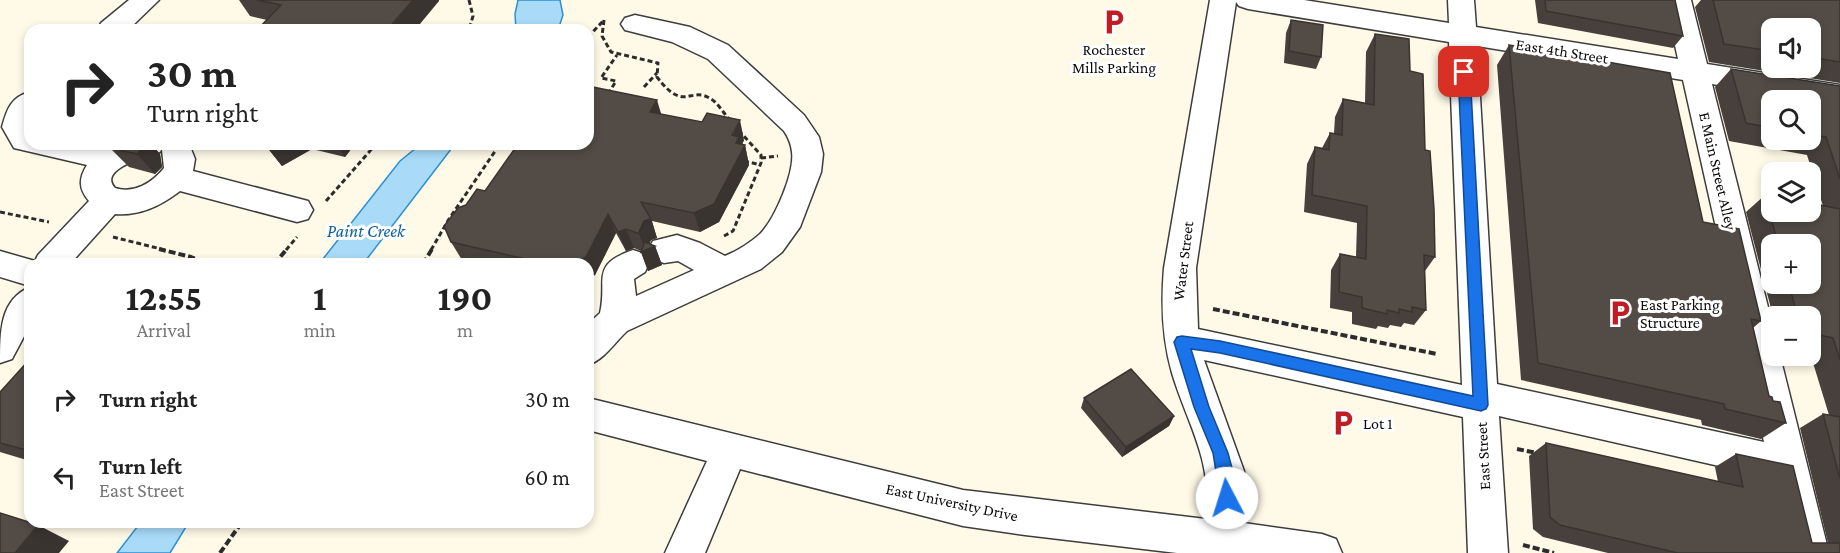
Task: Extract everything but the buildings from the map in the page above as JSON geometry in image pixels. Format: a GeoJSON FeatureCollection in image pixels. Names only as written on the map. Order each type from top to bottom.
{"type":"FeatureCollection","features":[{"type":"Feature","properties":{"kind":"street"},"geometry":{"type":"LineString","coordinates":[[118,24],[146,0]]}},
{"type":"Feature","properties":{"kind":"street","name":"Water Street"},"geometry":{"type":"LineString","coordinates":[[1222,547],[1227,498],[1225,472],[1213,432],[1187,366],[1177,305],[1180,268],[1223,0]]}},
{"type":"Feature","properties":{"kind":"street","name":"East 4th Street"},"geometry":{"type":"LineString","coordinates":[[1248,0],[1840,95]]}},
{"type":"Feature","properties":{"kind":"street","name":"East Street"},"geometry":{"type":"LineString","coordinates":[[1461,0],[1488,553]]}},
{"type":"Feature","properties":{"kind":"street","name":"E Main Street Alley"},"geometry":{"type":"LineString","coordinates":[[1678,0],[1809,553]]}},
{"type":"Feature","properties":{"kind":"street"},"geometry":{"type":"LineString","coordinates":[[594,342],[615,321],[749,260],[771,243],[784,227],[806,172],[808,154],[804,137],[794,123],[718,52],[680,34],[635,24]]}},
{"type":"Feature","properties":{"kind":"street"},"geometry":{"type":"LineString","coordinates":[[24,107],[17,127],[24,138]]}},
{"type":"Feature","properties":{"kind":"street"},"geometry":{"type":"LineString","coordinates":[[71,150],[111,159]]}},
{"type":"Feature","properties":{"kind":"street"},"geometry":{"type":"LineString","coordinates":[[166,158],[164,188],[150,196],[121,203],[108,201],[100,196],[95,188],[96,179],[111,159],[123,152],[166,158],[297,210]]}},
{"type":"Feature","properties":{"kind":"street"},"geometry":{"type":"LineString","coordinates":[[56,258],[108,201]]}},
{"type":"Feature","properties":{"kind":"street"},"geometry":{"type":"LineString","coordinates":[[664,250],[669,247],[684,249],[712,264],[711,277]]}},
{"type":"Feature","properties":{"kind":"street"},"geometry":{"type":"LineString","coordinates":[[615,321],[619,296],[616,279],[620,272],[633,263]]}},
{"type":"Feature","properties":{"kind":"street"},"geometry":{"type":"LineString","coordinates":[[0,264],[24,271]]}},
{"type":"Feature","properties":{"kind":"street"},"geometry":{"type":"LineString","coordinates":[[0,348],[24,308]]}},
{"type":"Feature","properties":{"kind":"street"},"geometry":{"type":"LineString","coordinates":[[1182,342],[1220,347],[1788,464]]}},
{"type":"Feature","properties":{"kind":"street"},"geometry":{"type":"LineString","coordinates":[[0,364],[24,348]]}},
{"type":"Feature","properties":{"kind":"street","name":"East University Drive"},"geometry":{"type":"LineString","coordinates":[[594,416],[963,508],[1222,547],[1322,553]]}},
{"type":"Feature","properties":{"kind":"street"},"geometry":{"type":"LineString","coordinates":[[685,553],[730,450]]}},
{"type":"Feature","properties":{"kind":"path"},"geometry":{"type":"LineString","coordinates":[[469,0],[473,16],[471,24]]}},
{"type":"Feature","properties":{"kind":"path"},"geometry":{"type":"LineString","coordinates":[[604,20],[602,36],[611,52],[658,63],[657,77],[670,94],[688,98],[710,98],[761,155],[761,165],[738,222],[733,231],[723,237]]}},
{"type":"Feature","properties":{"kind":"path"},"geometry":{"type":"LineString","coordinates":[[605,99],[616,81],[601,78],[617,54]]}},
{"type":"Feature","properties":{"kind":"path"},"geometry":{"type":"LineString","coordinates":[[644,87],[658,72]]}},
{"type":"Feature","properties":{"kind":"path"},"geometry":{"type":"LineString","coordinates":[[718,120],[727,117]]}},
{"type":"Feature","properties":{"kind":"path"},"geometry":{"type":"LineString","coordinates":[[744,148],[748,140]]}},
{"type":"Feature","properties":{"kind":"path"},"geometry":{"type":"LineString","coordinates":[[426,258],[449,219],[496,150]]}},
{"type":"Feature","properties":{"kind":"path"},"geometry":{"type":"LineString","coordinates":[[761,158],[779,155]]}},
{"type":"Feature","properties":{"kind":"path"},"geometry":{"type":"LineString","coordinates":[[741,161],[761,165]]}},
{"type":"Feature","properties":{"kind":"path"},"geometry":{"type":"LineString","coordinates":[[0,212],[56,224]]}},
{"type":"Feature","properties":{"kind":"path"},"geometry":{"type":"LineString","coordinates":[[102,235],[195,258]]}},
{"type":"Feature","properties":{"kind":"path"},"geometry":{"type":"LineString","coordinates":[[1212,309],[1437,354]]}},
{"type":"Feature","properties":{"kind":"path"},"geometry":{"type":"LineString","coordinates":[[1517,449],[1540,454]]}},
{"type":"Feature","properties":{"kind":"path"},"geometry":{"type":"LineString","coordinates":[[220,553],[238,528]]}},
{"type":"Feature","properties":{"kind":"path"},"geometry":{"type":"LineString","coordinates":[[1523,546],[1554,553]]}},
{"type":"Feature","properties":{"kind":"water"},"geometry":{"type":"Polygon","coordinates":[[[518,0],[560,0],[563,15],[560,24],[516,24],[518,0]]]}},
{"type":"Feature","properties":{"kind":"water","name":"Paint Creek"},"geometry":{"type":"Polygon","coordinates":[[[414,150],[450,150],[368,258],[324,258],[400,161],[414,150]]]}},
{"type":"Feature","properties":{"kind":"water"},"geometry":{"type":"Polygon","coordinates":[[[136,528],[185,528],[170,553],[117,553],[136,528]]]}},
{"type":"Feature","properties":{"kind":"place","name":"Rochester Mills Parking"},"geometry":{"type":"Point","coordinates":[1114,22]}},
{"type":"Feature","properties":{"kind":"place","name":"East Parking Structure"},"geometry":{"type":"Point","coordinates":[1620,313]}},
{"type":"Feature","properties":{"kind":"place","name":"Lot 1"},"geometry":{"type":"Point","coordinates":[1343,423]}},
{"type":"Feature","properties":{"kind":"route"},"geometry":{"type":"LineString","coordinates":[[1227,498],[1225,472],[1220,453],[1187,366],[1182,342],[1220,347],[1481,405],[1464,72]]}}]}
